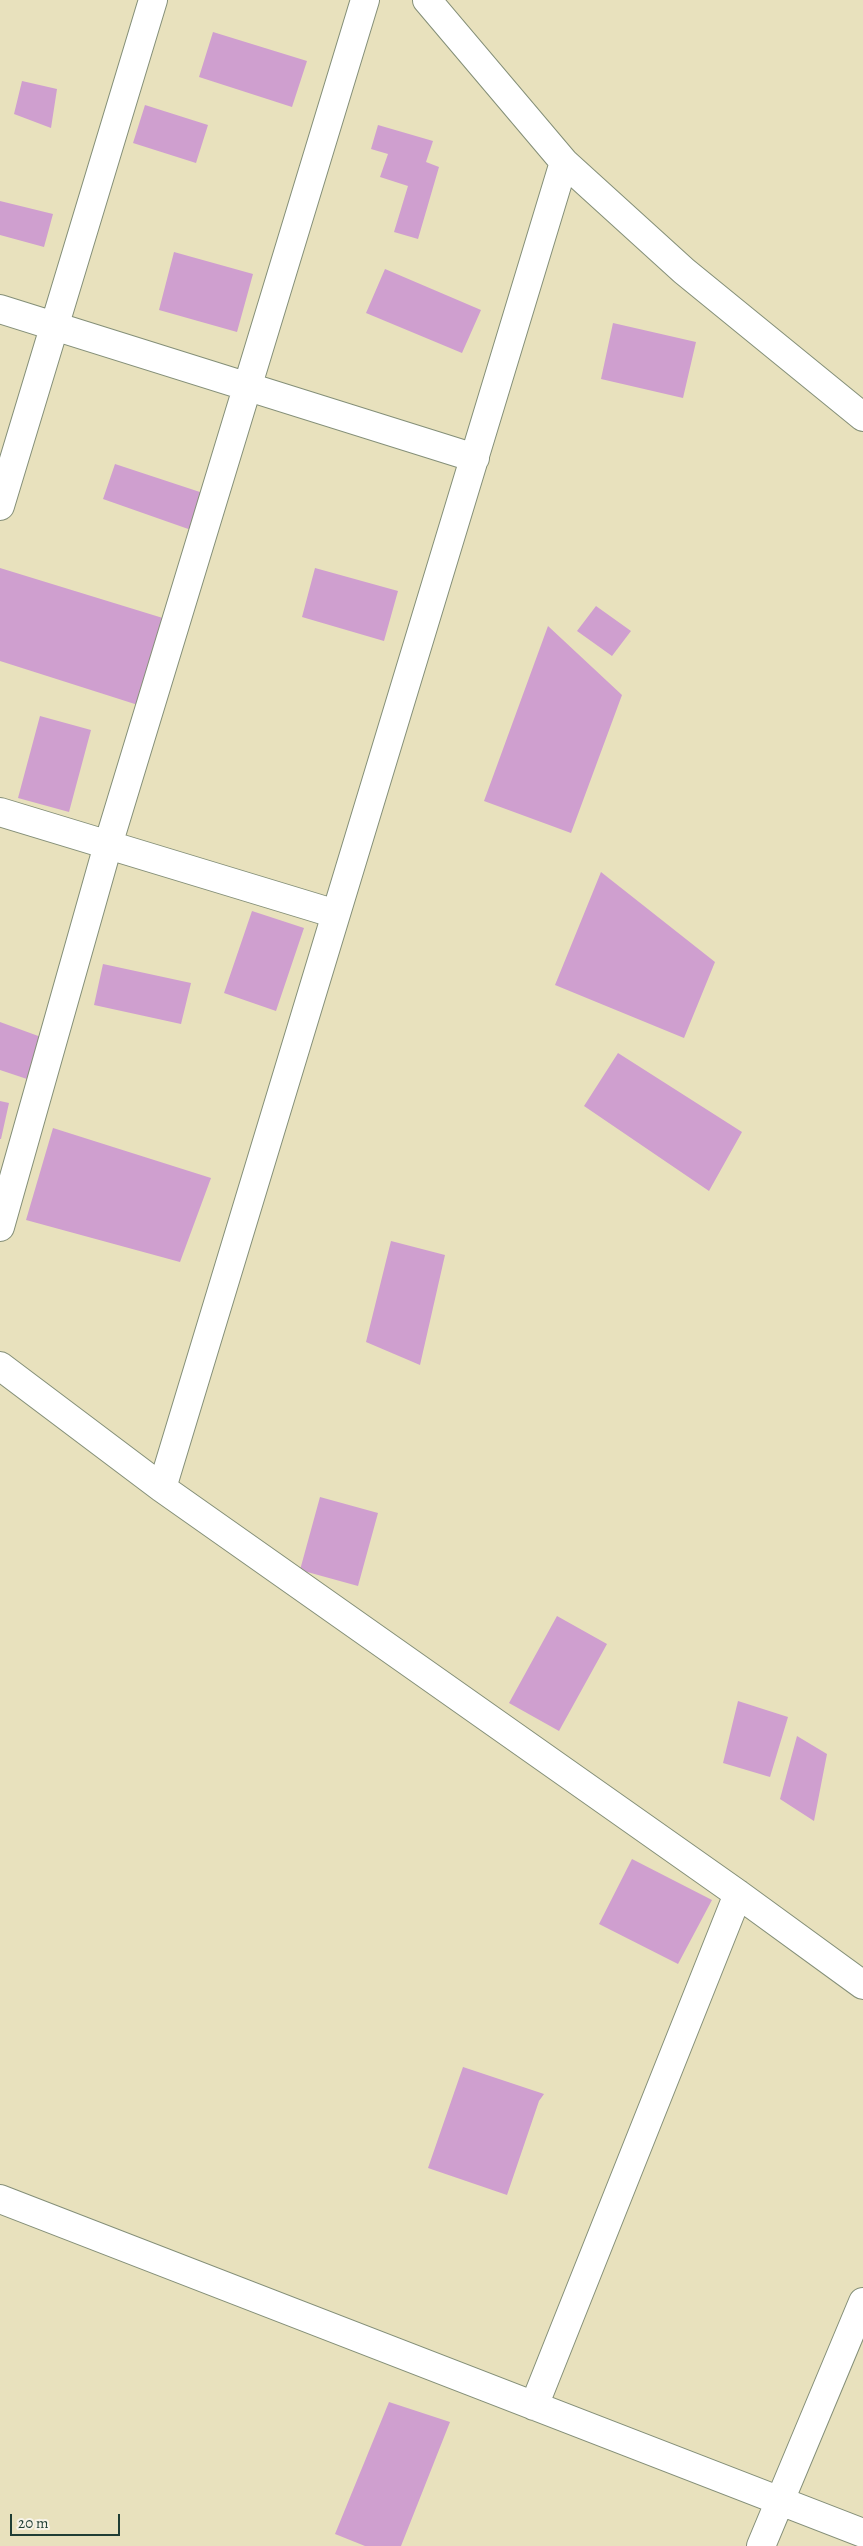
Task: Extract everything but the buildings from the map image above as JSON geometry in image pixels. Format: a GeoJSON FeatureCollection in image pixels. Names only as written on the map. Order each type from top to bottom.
{"type":"FeatureCollection","features":[{"type":"Feature","properties":{"kind":"street"},"geometry":{"type":"LineString","coordinates":[[0,506],[153,0]]}},
{"type":"Feature","properties":{"kind":"street"},"geometry":{"type":"LineString","coordinates":[[0,1227],[108,845],[364,0]]}},
{"type":"Feature","properties":{"kind":"street"},"geometry":{"type":"LineString","coordinates":[[427,0],[564,162],[684,271],[863,418]]}},
{"type":"Feature","properties":{"kind":"street"},"geometry":{"type":"LineString","coordinates":[[162,1488],[564,162]]}},
{"type":"Feature","properties":{"kind":"street"},"geometry":{"type":"LineString","coordinates":[[0,309],[475,458]]}},
{"type":"Feature","properties":{"kind":"street"},"geometry":{"type":"LineString","coordinates":[[0,812],[336,914]]}},
{"type":"Feature","properties":{"kind":"street"},"geometry":{"type":"LineString","coordinates":[[0,1366],[162,1488],[738,1894],[863,1985]]}},
{"type":"Feature","properties":{"kind":"street"},"geometry":{"type":"LineString","coordinates":[[534,2406],[738,1894]]}},
{"type":"Feature","properties":{"kind":"street"},"geometry":{"type":"LineString","coordinates":[[0,2199],[863,2533]]}},
{"type":"Feature","properties":{"kind":"street"},"geometry":{"type":"LineString","coordinates":[[760,2546],[863,2302]]}}]}
